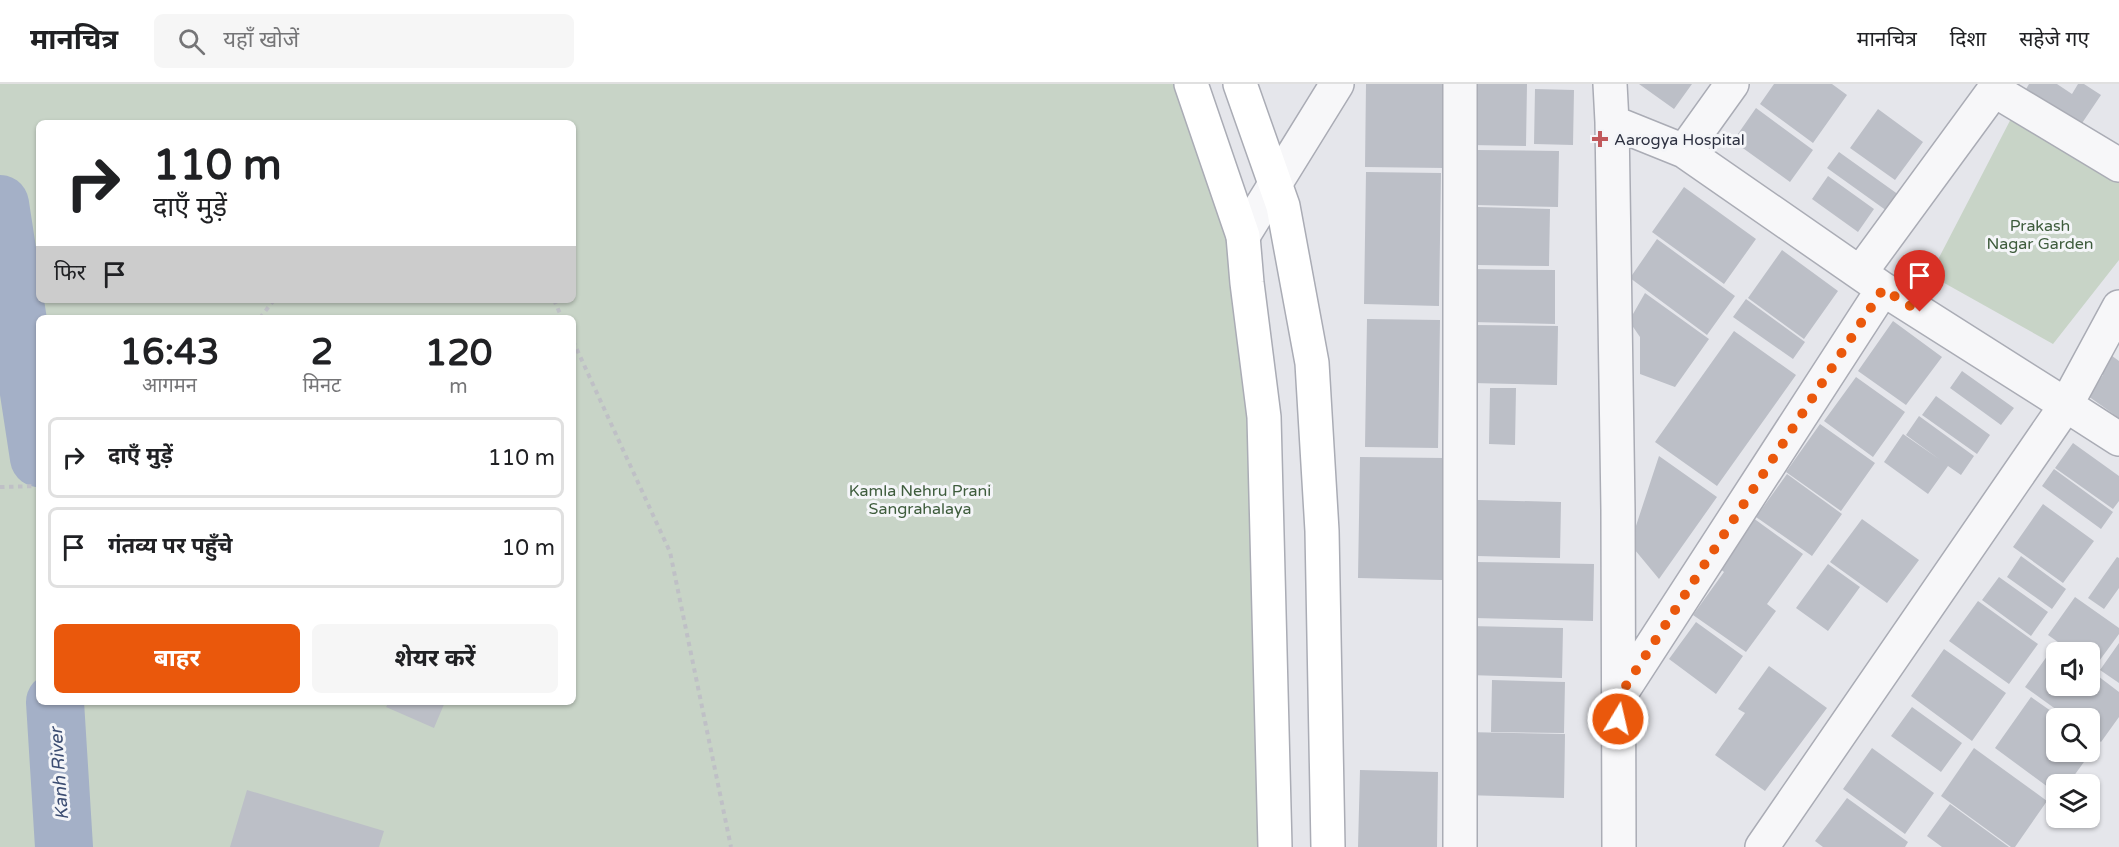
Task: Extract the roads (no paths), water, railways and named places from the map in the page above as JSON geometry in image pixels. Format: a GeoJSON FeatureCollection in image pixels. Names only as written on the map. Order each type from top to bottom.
{"type":"FeatureCollection","features":[{"type":"Feature","properties":{"kind":"main road"},"geometry":{"type":"LineString","coordinates":[[1191,84],[1243,236],[1264,417],[1275,847]]}},
{"type":"Feature","properties":{"kind":"main road"},"geometry":{"type":"LineString","coordinates":[[1240,84],[1283,206],[1312,363],[1322,531],[1328,847]]}},
{"type":"Feature","properties":{"kind":"street"},"geometry":{"type":"LineString","coordinates":[[1243,236],[1337,84]]}},
{"type":"Feature","properties":{"kind":"street"},"geometry":{"type":"LineString","coordinates":[[1460,84],[1460,847]]}},
{"type":"Feature","properties":{"kind":"street"},"geometry":{"type":"LineString","coordinates":[[1610,84],[1618,521],[1619,847]]}},
{"type":"Feature","properties":{"kind":"street"},"geometry":{"type":"LineString","coordinates":[[1684,150],[1732,84]]}},
{"type":"Feature","properties":{"kind":"street"},"geometry":{"type":"LineString","coordinates":[[1618,698],[1992,86],[2119,165]]}},
{"type":"Feature","properties":{"kind":"street"},"geometry":{"type":"LineString","coordinates":[[1612,122],[1684,150],[1872,281],[2119,439]]}},
{"type":"Feature","properties":{"kind":"street"},"geometry":{"type":"LineString","coordinates":[[1762,847],[2066,405],[2119,307]]}},
{"type":"Feature","properties":{"kind":"waterway","name":"Kanh River"},"geometry":{"type":"LineString","coordinates":[[0,204],[36,438]]}},
{"type":"Feature","properties":{"kind":"waterway","name":"Kanh River"},"geometry":{"type":"LineString","coordinates":[[55,705],[64,847]]}},
{"type":"Feature","properties":{"kind":"place","name":"Aarogya Hospital"},"geometry":{"type":"Point","coordinates":[1600,139]}},
{"type":"Feature","properties":{"kind":"park label","name":"Prakash Nagar Garden"},"geometry":{"type":"Point","coordinates":[2040,234]}},
{"type":"Feature","properties":{"kind":"park label","name":"Kamla Nehru Prani Sangrahalaya"},"geometry":{"type":"Point","coordinates":[920,499]}}]}
